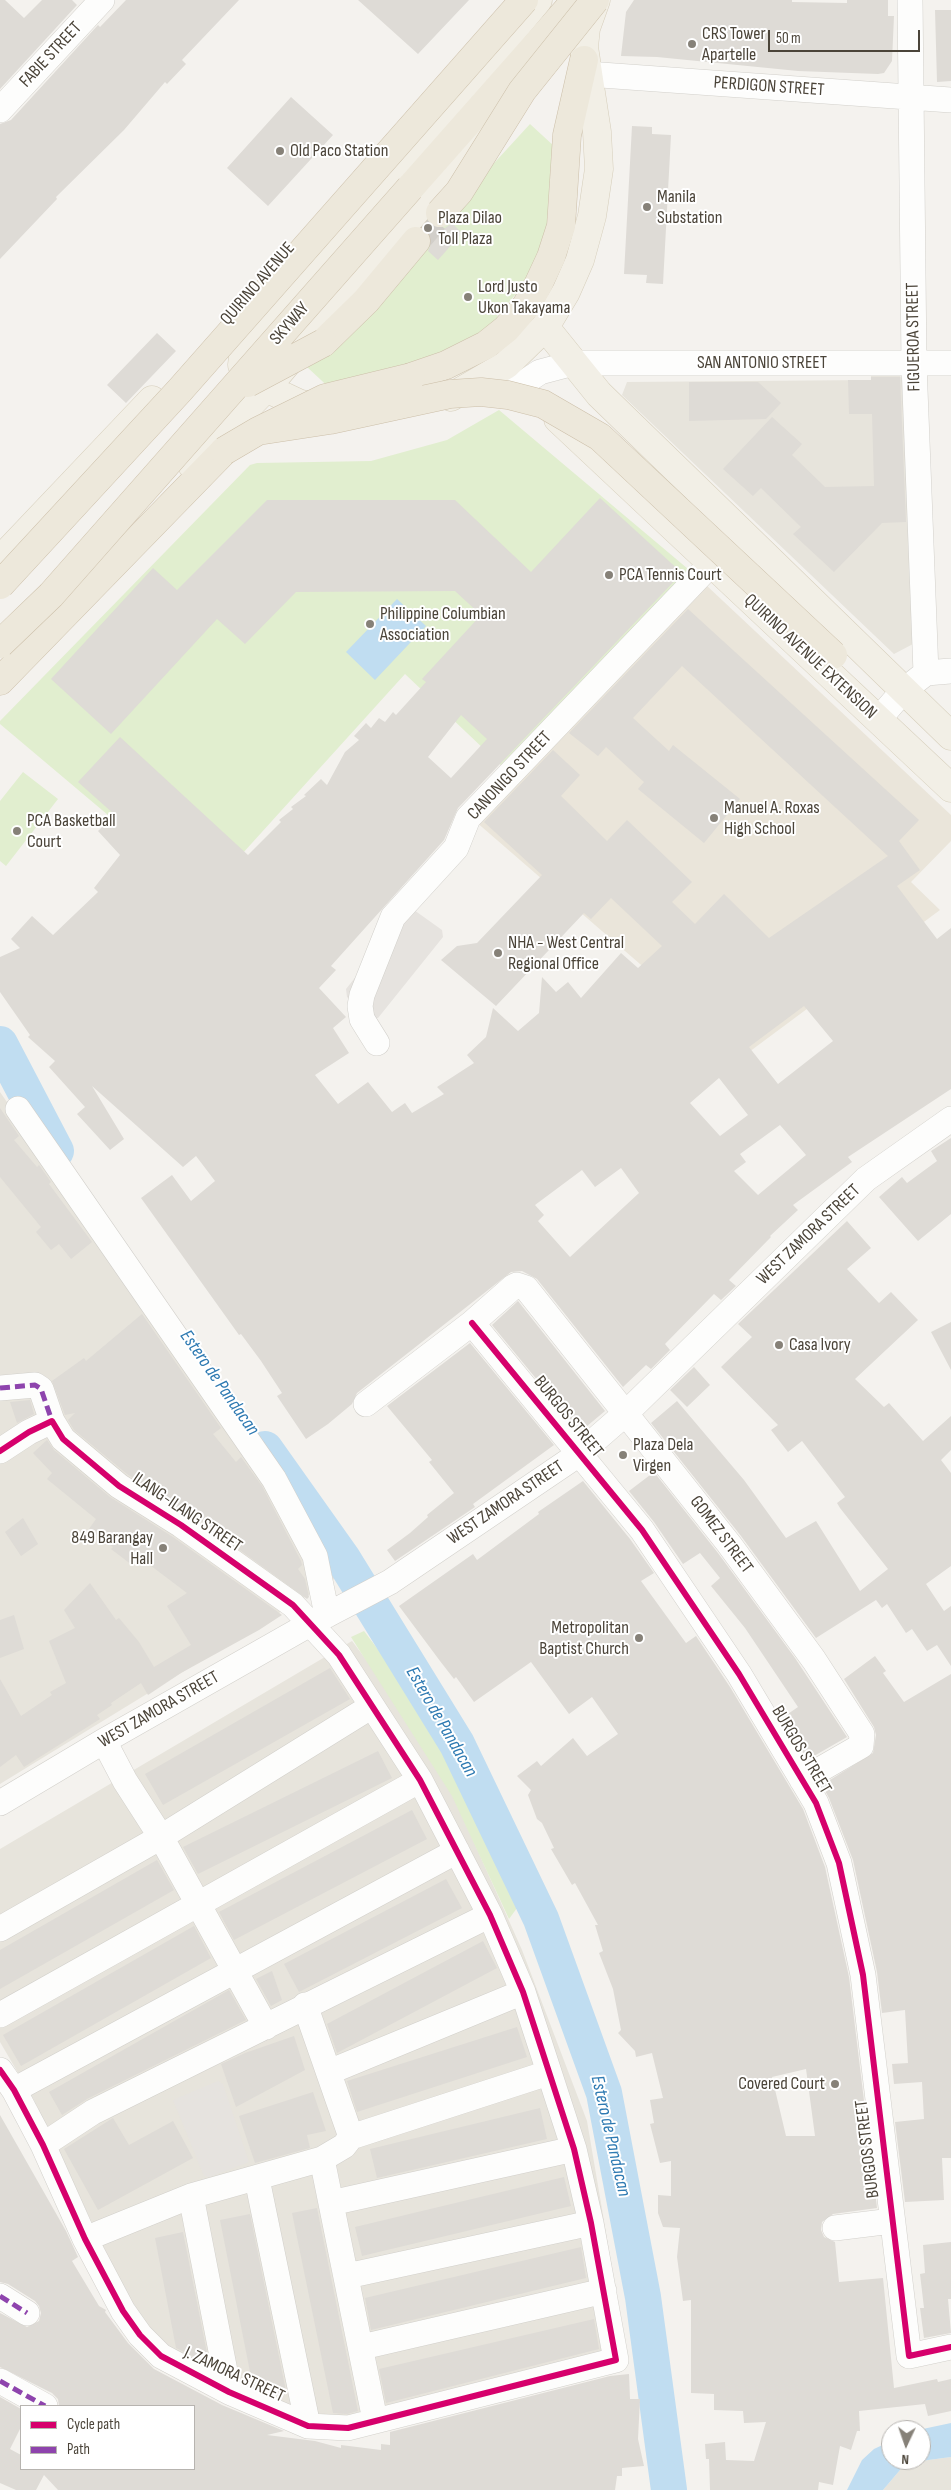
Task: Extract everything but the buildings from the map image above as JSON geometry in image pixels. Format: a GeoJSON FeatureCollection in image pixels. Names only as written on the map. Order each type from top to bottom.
{"type":"FeatureCollection","features":[{"type":"Feature","properties":{"kind":"highway"},"geometry":{"type":"LineString","coordinates":[[0,585],[186,383],[524,0]]}},
{"type":"Feature","properties":{"kind":"highway"},"geometry":{"type":"LineString","coordinates":[[440,213],[459,192],[522,91],[590,2]]}},
{"type":"Feature","properties":{"kind":"highway","name":"SKYWAY"},"geometry":{"type":"LineString","coordinates":[[0,644],[51,595],[590,2]]}},
{"type":"Feature","properties":{"kind":"highway"},"geometry":{"type":"LineString","coordinates":[[0,681],[224,451],[258,430],[325,398],[373,388],[446,365],[486,344],[506,329],[526,306],[551,257],[561,226],[567,135],[585,67]]}},
{"type":"Feature","properties":{"kind":"highway"},"geometry":{"type":"LineString","coordinates":[[0,627],[204,414],[240,387],[323,343],[366,301],[416,241]]}},
{"type":"Feature","properties":{"kind":"highway"},"geometry":{"type":"LineString","coordinates":[[258,430],[330,420],[450,394],[482,392],[508,394],[542,404],[600,437],[833,654]]}},
{"type":"Feature","properties":{"kind":"main road","name":"QUIRINO AVENUE"},"geometry":{"type":"LineString","coordinates":[[0,560],[214,333],[508,0]]}},
{"type":"Feature","properties":{"kind":"main road"},"geometry":{"type":"LineString","coordinates":[[242,365],[243,356],[538,0]]}},
{"type":"Feature","properties":{"kind":"main road"},"geometry":{"type":"LineString","coordinates":[[205,452],[246,431],[276,423],[308,418],[416,409],[461,393],[482,381],[509,378],[545,327],[566,292],[580,260],[592,216],[599,169],[597,132],[585,67],[586,28],[590,2]]}},
{"type":"Feature","properties":{"kind":"main road"},"geometry":{"type":"LineString","coordinates":[[0,660],[266,388],[590,2]]}},
{"type":"Feature","properties":{"kind":"main road"},"geometry":{"type":"LineString","coordinates":[[545,327],[599,394],[951,736]]}},
{"type":"Feature","properties":{"kind":"main road"},"geometry":{"type":"LineString","coordinates":[[214,333],[242,365],[245,372],[266,388],[298,402],[316,407],[333,411],[368,414]]}},
{"type":"Feature","properties":{"kind":"main road","name":"QUIRINO AVENUE EXTENSION"},"geometry":{"type":"LineString","coordinates":[[509,378],[553,414],[951,788]]}},
{"type":"Feature","properties":{"kind":"street","name":"FABIE STREET"},"geometry":{"type":"LineString","coordinates":[[0,110],[102,0]]}},
{"type":"Feature","properties":{"kind":"street","name":"FIGUEROA STREET"},"geometry":{"type":"LineString","coordinates":[[910,0],[914,364],[926,673]]}},
{"type":"Feature","properties":{"kind":"street","name":"PERDIGON STREET"},"geometry":{"type":"LineString","coordinates":[[585,67],[912,98],[951,100]]}},
{"type":"Feature","properties":{"kind":"street","name":"SAN ANTONIO STREET"},"geometry":{"type":"LineString","coordinates":[[509,378],[574,363],[951,363]]}},
{"type":"Feature","properties":{"kind":"street","name":"CANONIGO STREET"},"geometry":{"type":"LineString","coordinates":[[377,1043],[362,1018],[360,1006],[362,995],[393,917],[456,848],[468,818],[711,564]]}},
{"type":"Feature","properties":{"kind":"street"},"geometry":{"type":"LineString","coordinates":[[878,720],[903,691],[926,673],[951,671]]}},
{"type":"Feature","properties":{"kind":"street"},"geometry":{"type":"LineString","coordinates":[[18,1109],[274,1479],[315,1556],[324,1617]]}},
{"type":"Feature","properties":{"kind":"street","name":"WEST ZAMORA STREET"},"geometry":{"type":"LineString","coordinates":[[0,1803],[104,1741],[384,1585],[579,1454],[626,1413],[866,1179],[951,1119]]}},
{"type":"Feature","properties":{"kind":"street","name":"GOMEZ STREET"},"geometry":{"type":"LineString","coordinates":[[472,1323],[517,1285],[526,1288],[729,1544],[814,1660],[862,1734],[861,1746],[802,1780]]}},
{"type":"Feature","properties":{"kind":"street"},"geometry":{"type":"LineString","coordinates":[[366,1404],[472,1323]]}},
{"type":"Feature","properties":{"kind":"street","name":"BURGOS STREET"},"geometry":{"type":"LineString","coordinates":[[472,1323],[647,1538],[739,1674],[816,1803],[839,1863],[863,1975],[909,2356],[951,2347]]}},
{"type":"Feature","properties":{"kind":"street","name":"ILANG-ILANG STREET"},"geometry":{"type":"LineString","coordinates":[[0,1388],[35,1385],[41,1389],[52,1421],[62,1439],[119,1486],[182,1524],[293,1605],[324,1617],[339,1656],[420,1780],[490,1915],[523,1992],[574,2149],[591,2223],[616,2360]]}},
{"type":"Feature","properties":{"kind":"street"},"geometry":{"type":"LineString","coordinates":[[0,1451],[29,1432],[52,1421]]}},
{"type":"Feature","properties":{"kind":"street"},"geometry":{"type":"LineString","coordinates":[[0,1929],[161,1837],[372,1706]]}},
{"type":"Feature","properties":{"kind":"street"},"geometry":{"type":"LineString","coordinates":[[104,1741],[199,1904],[266,2027]]}},
{"type":"Feature","properties":{"kind":"street"},"geometry":{"type":"LineString","coordinates":[[0,2016],[420,1780]]}},
{"type":"Feature","properties":{"kind":"street"},"geometry":{"type":"LineString","coordinates":[[7,2080],[235,1969],[457,1852]]}},
{"type":"Feature","properties":{"kind":"street"},"geometry":{"type":"LineString","coordinates":[[43,2145],[93,2112],[233,2041],[266,2027],[305,2005],[490,1915]]}},
{"type":"Feature","properties":{"kind":"street"},"geometry":{"type":"LineString","coordinates":[[329,2072],[523,1992]]}},
{"type":"Feature","properties":{"kind":"street"},"geometry":{"type":"LineString","coordinates":[[305,2005],[351,2137]]}},
{"type":"Feature","properties":{"kind":"street"},"geometry":{"type":"LineString","coordinates":[[85,2239],[191,2196],[322,2159],[344,2146],[351,2137],[548,2073]]}},
{"type":"Feature","properties":{"kind":"street","name":"J. ZAMORA STREET"},"geometry":{"type":"LineString","coordinates":[[7,2080],[43,2145],[85,2239],[123,2311],[140,2335],[161,2356],[229,2392],[308,2426],[348,2428],[616,2360]]}},
{"type":"Feature","properties":{"kind":"street"},"geometry":{"type":"LineString","coordinates":[[331,2203],[574,2149]]}},
{"type":"Feature","properties":{"kind":"street"},"geometry":{"type":"LineString","coordinates":[[322,2159],[376,2420]]}},
{"type":"Feature","properties":{"kind":"street"},"geometry":{"type":"LineString","coordinates":[[257,2178],[308,2426]]}},
{"type":"Feature","properties":{"kind":"street"},"geometry":{"type":"LineString","coordinates":[[191,2196],[229,2392]]}},
{"type":"Feature","properties":{"kind":"street"},"geometry":{"type":"LineString","coordinates":[[835,2228],[892,2221]]}},
{"type":"Feature","properties":{"kind":"street"},"geometry":{"type":"LineString","coordinates":[[347,2276],[591,2223]]}},
{"type":"Feature","properties":{"kind":"street"},"geometry":{"type":"LineString","coordinates":[[362,2347],[604,2291]]}},
{"type":"Feature","properties":{"kind":"street"},"geometry":{"type":"LineString","coordinates":[[0,2296],[27,2313]]}},
{"type":"Feature","properties":{"kind":"street"},"geometry":{"type":"LineString","coordinates":[[0,2381],[42,2405]]}},
{"type":"Feature","properties":{"kind":"shaded area"},"geometry":{"type":"Polygon","coordinates":[[[899,375],[908,384],[913,644],[894,654],[622,395],[627,382],[871,380],[871,376],[899,375]]]}},
{"type":"Feature","properties":{"kind":"shaded area","name":"Manuel A. Roxas High School"},"geometry":{"type":"Polygon","coordinates":[[[706,585],[951,815],[951,841],[911,882],[940,910],[745,1055],[475,821],[706,585]]]}},
{"type":"Feature","properties":{"kind":"shaded area"},"geometry":{"type":"Polygon","coordinates":[[[414,910],[442,930],[443,937],[378,1018],[373,1018],[347,997],[346,989],[407,912],[414,910]]]}},
{"type":"Feature","properties":{"kind":"shaded area"},"geometry":{"type":"Polygon","coordinates":[[[0,1092],[336,1578],[0,1784],[0,1092]]]}},
{"type":"Feature","properties":{"kind":"shaded area"},"geometry":{"type":"Polygon","coordinates":[[[352,1641],[399,1703],[449,1786],[522,1950],[587,2121],[626,2350],[319,2424],[172,2363],[130,2303],[34,2100],[0,2042],[0,1849],[352,1641]]]}},
{"type":"Feature","properties":{"kind":"shaded area"},"geometry":{"type":"Polygon","coordinates":[[[218,2081],[223,2084],[249,2162],[210,2177],[204,2176],[173,2100],[218,2081]]]}},
{"type":"Feature","properties":{"kind":"shaded area"},"geometry":{"type":"Polygon","coordinates":[[[951,2457],[951,2490],[883,2490],[900,2470],[931,2470],[931,2460],[951,2457]]]}},
{"type":"Feature","properties":{"kind":"green space"},"geometry":{"type":"Polygon","coordinates":[[[530,124],[555,147],[554,217],[527,281],[497,316],[512,334],[335,393],[307,367],[530,124]]]}},
{"type":"Feature","properties":{"kind":"green space","name":"Philippine Columbian Association"},"geometry":{"type":"Polygon","coordinates":[[[499,410],[694,574],[507,771],[405,674],[204,896],[0,724],[0,721],[250,465],[257,463],[371,461],[447,440],[499,410]]]}},
{"type":"Feature","properties":{"kind":"green space","name":"PCA Basketball Court"},"geometry":{"type":"Polygon","coordinates":[[[23,772],[58,799],[6,866],[0,861],[0,801],[23,772]]]}},
{"type":"Feature","properties":{"kind":"green space"},"geometry":{"type":"Polygon","coordinates":[[[364,1631],[408,1689],[494,1845],[517,1908],[509,1919],[452,1796],[351,1637],[364,1631]]]}},
{"type":"Feature","properties":{"kind":"water"},"geometry":{"type":"Polygon","coordinates":[[[397,599],[426,626],[375,680],[346,652],[397,599]]]}},
{"type":"Feature","properties":{"kind":"water"},"geometry":{"type":"Polygon","coordinates":[[[951,2423],[951,2457],[931,2460],[931,2427],[951,2423]]]}},
{"type":"Feature","properties":{"kind":"water"},"geometry":{"type":"Polygon","coordinates":[[[881,2446],[881,2470],[900,2470],[883,2490],[847,2490],[862,2460],[874,2449],[881,2446]]]}},
{"type":"Feature","properties":{"kind":"waterway","name":"Estero de Pandacan"},"geometry":{"type":"LineString","coordinates":[[0,1044],[56,1151]]}},
{"type":"Feature","properties":{"kind":"waterway","name":"Estero de Pandacan"},"geometry":{"type":"LineString","coordinates":[[265,1449],[343,1559],[457,1744],[541,1919],[604,2093],[643,2297],[669,2490]]}},
{"type":"Feature","properties":{"kind":"tunnel"},"geometry":{"type":"LineString","coordinates":[[416,241],[440,213]]}},
{"type":"Feature","properties":{"kind":"marked path"},"geometry":{"type":"LineString","coordinates":[[0,1388],[35,1385],[41,1389],[52,1421]]}},
{"type":"Feature","properties":{"kind":"marked path"},"geometry":{"type":"LineString","coordinates":[[0,2296],[27,2313]]}},
{"type":"Feature","properties":{"kind":"marked path"},"geometry":{"type":"LineString","coordinates":[[0,2381],[43,2405]]}},
{"type":"Feature","properties":{"kind":"cycle path"},"geometry":{"type":"LineString","coordinates":[[472,1323],[642,1530],[739,1674],[816,1803],[839,1863],[863,1975],[909,2356],[951,2347]]}},
{"type":"Feature","properties":{"kind":"cycle path"},"geometry":{"type":"LineString","coordinates":[[0,1451],[29,1432],[52,1421],[63,1439],[119,1486],[181,1525],[293,1605],[339,1655],[420,1780],[490,1915],[523,1992],[574,2149],[591,2223],[616,2360],[348,2428],[308,2426],[229,2392],[161,2356],[140,2335],[123,2311],[85,2239],[43,2145],[14,2090],[0,2070]]}},
{"type":"Feature","properties":{"kind":"place","name":"CRS Tower Apartelle"},"geometry":{"type":"Point","coordinates":[692,44]}},
{"type":"Feature","properties":{"kind":"place","name":"Old Paco Station"},"geometry":{"type":"Point","coordinates":[280,151]}},
{"type":"Feature","properties":{"kind":"place","name":"Manila Substation"},"geometry":{"type":"Point","coordinates":[647,207]}},
{"type":"Feature","properties":{"kind":"place","name":"Plaza Dilao Toll Plaza"},"geometry":{"type":"Point","coordinates":[428,228]}},
{"type":"Feature","properties":{"kind":"place","name":"Lord Justo Ukon Takayama"},"geometry":{"type":"Point","coordinates":[468,297]}},
{"type":"Feature","properties":{"kind":"place","name":"PCA Tennis Court"},"geometry":{"type":"Point","coordinates":[609,575]}},
{"type":"Feature","properties":{"kind":"place","name":"Philippine Columbian Association"},"geometry":{"type":"Point","coordinates":[370,624]}},
{"type":"Feature","properties":{"kind":"place","name":"Manuel A. Roxas High School"},"geometry":{"type":"Point","coordinates":[714,818]}},
{"type":"Feature","properties":{"kind":"place","name":"PCA Basketball Court"},"geometry":{"type":"Point","coordinates":[17,831]}},
{"type":"Feature","properties":{"kind":"place","name":"NHA - West Central Regional Office"},"geometry":{"type":"Point","coordinates":[498,953]}},
{"type":"Feature","properties":{"kind":"place","name":"Casa Ivory"},"geometry":{"type":"Point","coordinates":[779,1345]}},
{"type":"Feature","properties":{"kind":"place","name":"Plaza Dela Virgen"},"geometry":{"type":"Point","coordinates":[623,1455]}},
{"type":"Feature","properties":{"kind":"place","name":"849 Barangay Hall"},"geometry":{"type":"Point","coordinates":[163,1548]}},
{"type":"Feature","properties":{"kind":"place","name":"Metropolitan Baptist Church"},"geometry":{"type":"Point","coordinates":[639,1638]}},
{"type":"Feature","properties":{"kind":"place","name":"Covered Court"},"geometry":{"type":"Point","coordinates":[835,2084]}}]}
